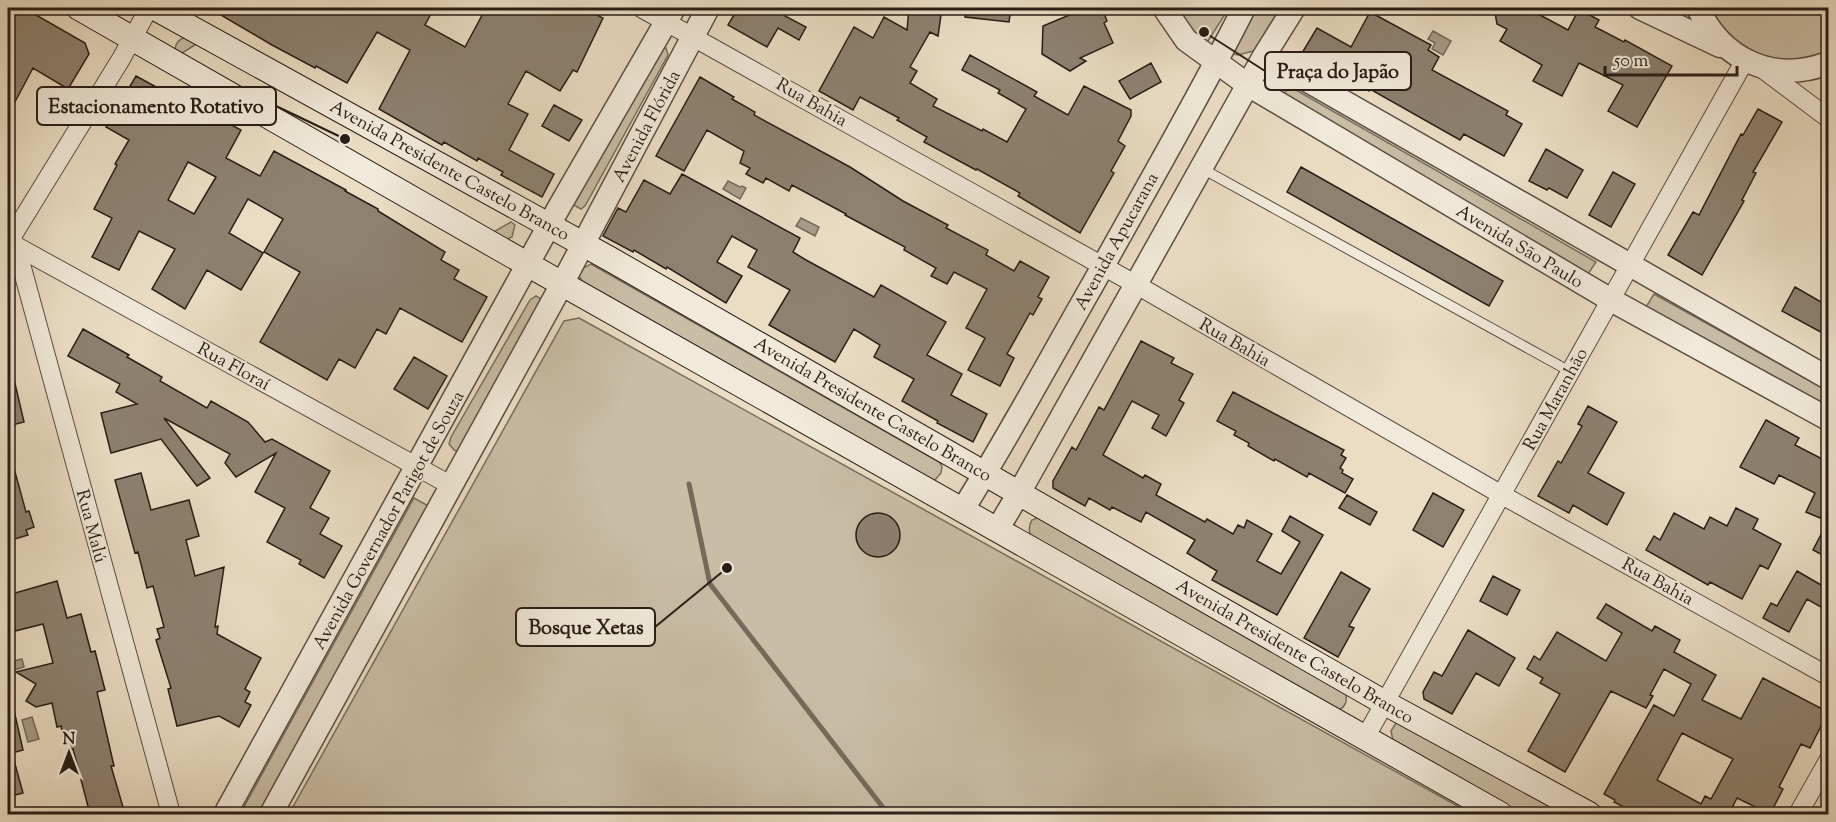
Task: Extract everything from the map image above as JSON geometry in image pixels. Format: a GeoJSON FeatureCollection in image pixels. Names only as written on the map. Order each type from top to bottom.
{"type":"FeatureCollection","features":[{"type":"Feature","properties":{"kind":"main road"},"geometry":{"type":"LineString","coordinates":[[80,8],[562,284],[1500,814]]}},
{"type":"Feature","properties":{"kind":"main road","name":"Avenida Presidente Castelo Branco"},"geometry":{"type":"LineString","coordinates":[[155,8],[584,244],[1384,703],[1589,814]]}},
{"type":"Feature","properties":{"kind":"main road"},"geometry":{"type":"LineString","coordinates":[[176,63],[171,54],[172,44],[177,35],[187,30],[197,30]]}},
{"type":"Feature","properties":{"kind":"street"},"geometry":{"type":"LineString","coordinates":[[12,241],[149,8]]}},
{"type":"Feature","properties":{"kind":"street","name":"Rua Bahia"},"geometry":{"type":"LineString","coordinates":[[641,8],[671,14],[693,35],[1135,284],[1502,495],[1828,676]]}},
{"type":"Feature","properties":{"kind":"street","name":"Avenida Flórida"},"geometry":{"type":"LineString","coordinates":[[584,244],[708,8]]}},
{"type":"Feature","properties":{"kind":"street","name":"Avenida São Paulo"},"geometry":{"type":"LineString","coordinates":[[1164,8],[1186,40],[1248,86],[1611,300],[1828,419]]}},
{"type":"Feature","properties":{"kind":"street","name":"Avenida Apucarana"},"geometry":{"type":"LineString","coordinates":[[963,509],[1217,63],[1244,8]]}},
{"type":"Feature","properties":{"kind":"street","name":"Avenida Apucarana"},"geometry":{"type":"LineString","coordinates":[[997,530],[1264,56],[1294,8]]}},
{"type":"Feature","properties":{"kind":"street"},"geometry":{"type":"LineString","coordinates":[[1640,8],[1745,59],[1788,71],[1803,70],[1828,63]]}},
{"type":"Feature","properties":{"kind":"street"},"geometry":{"type":"LineString","coordinates":[[1698,8],[1711,32],[1828,118]]}},
{"type":"Feature","properties":{"kind":"street","name":"Avenida Flórida"},"geometry":{"type":"LineString","coordinates":[[550,225],[671,14]]}},
{"type":"Feature","properties":{"kind":"street"},"geometry":{"type":"LineString","coordinates":[[1217,63],[1249,61],[1264,56]]}},
{"type":"Feature","properties":{"kind":"street","name":"Avenida São Paulo"},"geometry":{"type":"LineString","coordinates":[[1264,56],[1828,378]]}},
{"type":"Feature","properties":{"kind":"street","name":"Rua Maranhão"},"geometry":{"type":"LineString","coordinates":[[1365,738],[1745,59]]}},
{"type":"Feature","properties":{"kind":"street","name":"Avenida Governador Parigot de Souza"},"geometry":{"type":"LineString","coordinates":[[225,814],[550,225]]}},
{"type":"Feature","properties":{"kind":"street","name":"Rua Floraí"},"geometry":{"type":"LineString","coordinates":[[12,241],[452,486]]}},
{"type":"Feature","properties":{"kind":"street","name":"Rua Malú"},"geometry":{"type":"LineString","coordinates":[[12,241],[171,814]]}},
{"type":"Feature","properties":{"kind":"street"},"geometry":{"type":"LineString","coordinates":[[271,814],[584,244]]}},
{"type":"Feature","properties":{"kind":"street"},"geometry":{"type":"LineString","coordinates":[[1798,814],[1828,761]]}},
{"type":"Feature","properties":{"kind":"lane"},"geometry":{"type":"LineString","coordinates":[[1201,168],[1571,372]]}},
{"type":"Feature","properties":{"kind":"shaded area"},"geometry":{"type":"Polygon","coordinates":[[[1176,8],[1229,8],[1205,46],[1176,8]]]}},
{"type":"Feature","properties":{"kind":"shaded area"},"geometry":{"type":"Polygon","coordinates":[[[1244,8],[1285,8],[1261,49],[1238,55],[1218,51],[1244,8]]]}},
{"type":"Feature","properties":{"kind":"shaded area"},"geometry":{"type":"Polygon","coordinates":[[[1706,8],[1828,8],[1828,55],[1782,63],[1736,46],[1706,8]]]}},
{"type":"Feature","properties":{"kind":"shaded area"},"geometry":{"type":"Polygon","coordinates":[[[1433,31],[1451,41],[1443,55],[1432,49],[1435,43],[1428,39],[1433,31]]]}},
{"type":"Feature","properties":{"kind":"shaded area"},"geometry":{"type":"Polygon","coordinates":[[[187,37],[198,43],[179,55],[175,49],[176,44],[180,39],[187,37]]]}},
{"type":"Feature","properties":{"kind":"shaded area"},"geometry":{"type":"Polygon","coordinates":[[[663,46],[668,55],[585,206],[581,209],[572,204],[663,46]]]}},
{"type":"Feature","properties":{"kind":"shaded area"},"geometry":{"type":"Polygon","coordinates":[[[1289,86],[1596,262],[1588,274],[1281,99],[1289,86]]]}},
{"type":"Feature","properties":{"kind":"shaded area"},"geometry":{"type":"Polygon","coordinates":[[[728,181],[746,188],[740,199],[723,189],[728,181]]]}},
{"type":"Feature","properties":{"kind":"shaded area"},"geometry":{"type":"Polygon","coordinates":[[[801,218],[819,227],[815,236],[796,226],[801,218]]]}},
{"type":"Feature","properties":{"kind":"shaded area"},"geometry":{"type":"Polygon","coordinates":[[[511,222],[515,225],[512,237],[504,240],[490,234],[511,222]]]}},
{"type":"Feature","properties":{"kind":"shaded area"},"geometry":{"type":"Polygon","coordinates":[[[591,264],[939,462],[942,466],[941,473],[935,480],[931,480],[582,281],[579,276],[581,269],[591,264]]]}},
{"type":"Feature","properties":{"kind":"shaded area"},"geometry":{"type":"Polygon","coordinates":[[[1654,294],[1828,391],[1828,409],[1646,307],[1654,294]]]}},
{"type":"Feature","properties":{"kind":"shaded area"},"geometry":{"type":"Polygon","coordinates":[[[536,296],[543,300],[460,453],[454,450],[449,444],[451,437],[530,300],[536,296]]]}},
{"type":"Feature","properties":{"kind":"shaded area"},"geometry":{"type":"Polygon","coordinates":[[[579,318],[1472,814],[289,814],[564,321],[579,318]]]}},
{"type":"Feature","properties":{"kind":"shaded area"},"geometry":{"type":"Polygon","coordinates":[[[414,498],[432,508],[261,814],[240,814],[414,498]]]}},
{"type":"Feature","properties":{"kind":"shaded area"},"geometry":{"type":"Polygon","coordinates":[[[1037,518],[1043,519],[1346,694],[1345,705],[1339,710],[1031,536],[1030,524],[1037,518]]]}},
{"type":"Feature","properties":{"kind":"shaded area"},"geometry":{"type":"Polygon","coordinates":[[[8,657],[10,662],[22,659],[24,667],[8,672],[8,657]]]}},
{"type":"Feature","properties":{"kind":"shaded area"},"geometry":{"type":"Polygon","coordinates":[[[32,717],[39,739],[28,742],[22,720],[32,717]]]}},
{"type":"Feature","properties":{"kind":"shaded area"},"geometry":{"type":"Polygon","coordinates":[[[1396,723],[1405,723],[1565,814],[1522,814],[1393,741],[1391,731],[1396,723]]]}},
{"type":"Feature","properties":{"kind":"building"},"geometry":{"type":"Polygon","coordinates":[[[8,8],[24,8],[85,43],[89,54],[68,89],[33,68],[8,115],[8,8]]]}},
{"type":"Feature","properties":{"kind":"building"},"geometry":{"type":"Polygon","coordinates":[[[209,8],[434,8],[425,25],[465,47],[486,8],[583,8],[603,18],[577,72],[573,70],[560,91],[526,71],[508,104],[528,114],[509,150],[554,174],[542,197],[501,175],[503,172],[478,158],[477,161],[444,142],[442,145],[379,109],[410,50],[377,32],[347,83],[272,45],[209,8]]]}},
{"type":"Feature","properties":{"kind":"building"},"geometry":{"type":"Polygon","coordinates":[[[738,8],[789,8],[785,16],[806,27],[799,40],[778,28],[767,47],[728,25],[738,8]]]}},
{"type":"Feature","properties":{"kind":"building"},"geometry":{"type":"Polygon","coordinates":[[[909,8],[942,8],[938,36],[930,32],[910,67],[917,71],[910,83],[937,99],[933,106],[982,131],[983,129],[1007,142],[1026,109],[998,93],[1000,90],[962,70],[970,55],[1037,92],[1034,96],[1068,115],[1084,86],[1131,110],[1131,116],[1118,141],[1125,146],[1111,171],[1114,173],[1080,233],[1018,196],[1020,193],[924,142],[927,137],[897,120],[899,118],[860,97],[853,110],[819,91],[854,27],[873,38],[884,17],[907,30],[909,8]]]}},
{"type":"Feature","properties":{"kind":"building"},"geometry":{"type":"Polygon","coordinates":[[[966,8],[1011,8],[1009,22],[965,17],[966,8]]]}},
{"type":"Feature","properties":{"kind":"building"},"geometry":{"type":"Polygon","coordinates":[[[1086,8],[1102,8],[1107,21],[1104,23],[1113,43],[1080,58],[1086,61],[1070,71],[1042,54],[1043,26],[1086,8]]]}},
{"type":"Feature","properties":{"kind":"building"},"geometry":{"type":"Polygon","coordinates":[[[1498,8],[1527,8],[1568,30],[1579,9],[1599,20],[1595,27],[1624,42],[1625,40],[1672,66],[1637,127],[1608,111],[1623,85],[1579,63],[1562,96],[1533,81],[1542,65],[1500,41],[1507,29],[1497,24],[1495,13],[1498,8]]]}},
{"type":"Feature","properties":{"kind":"building"},"geometry":{"type":"Polygon","coordinates":[[[1370,12],[1431,45],[1428,50],[1439,57],[1432,70],[1508,111],[1506,115],[1522,124],[1504,156],[1464,134],[1460,140],[1302,53],[1317,28],[1351,47],[1370,12]]]}},
{"type":"Feature","properties":{"kind":"building"},"geometry":{"type":"Polygon","coordinates":[[[1151,63],[1161,82],[1130,99],[1119,81],[1151,63]]]}},
{"type":"Feature","properties":{"kind":"building"},"geometry":{"type":"Polygon","coordinates":[[[136,76],[178,99],[181,93],[207,107],[205,111],[241,130],[226,158],[260,176],[274,151],[346,190],[445,252],[441,260],[459,270],[454,279],[487,297],[462,342],[400,308],[386,334],[377,329],[355,368],[339,359],[327,380],[260,342],[300,272],[264,252],[283,219],[248,199],[229,233],[263,253],[241,290],[207,270],[185,309],[152,289],[175,249],[139,231],[119,270],[92,257],[112,218],[94,209],[129,140],[106,127],[136,76]],[[188,162],[168,200],[194,214],[216,177],[188,162]]]}},
{"type":"Feature","properties":{"kind":"building"},"geometry":{"type":"Polygon","coordinates":[[[700,77],[734,97],[732,99],[755,112],[754,115],[850,167],[903,201],[948,225],[946,228],[988,250],[986,255],[1014,271],[1020,261],[1049,277],[1038,297],[1042,299],[1033,315],[1030,313],[1007,354],[1014,358],[1000,386],[968,370],[985,338],[966,328],[987,289],[954,272],[947,284],[931,276],[936,268],[904,250],[905,247],[846,214],[792,185],[789,191],[766,178],[763,183],[746,174],[750,168],[740,163],[744,151],[707,130],[684,171],[656,156],[700,77]]]}},
{"type":"Feature","properties":{"kind":"building"},"geometry":{"type":"Polygon","coordinates":[[[554,105],[582,120],[569,141],[542,126],[554,105]]]}},
{"type":"Feature","properties":{"kind":"building"},"geometry":{"type":"Polygon","coordinates":[[[1758,109],[1782,122],[1753,172],[1756,173],[1742,200],[1744,201],[1702,275],[1668,255],[1693,212],[1699,215],[1741,134],[1743,135],[1758,109]]]}},
{"type":"Feature","properties":{"kind":"building"},"geometry":{"type":"Polygon","coordinates":[[[1546,149],[1583,170],[1567,198],[1529,181],[1546,149]]]}},
{"type":"Feature","properties":{"kind":"building"},"geometry":{"type":"Polygon","coordinates":[[[1301,167],[1503,281],[1489,306],[1287,192],[1301,167]]]}},
{"type":"Feature","properties":{"kind":"building"},"geometry":{"type":"Polygon","coordinates":[[[1613,172],[1635,184],[1611,227],[1589,215],[1613,172]]]}},
{"type":"Feature","properties":{"kind":"building"},"geometry":{"type":"Polygon","coordinates":[[[682,174],[800,238],[793,252],[806,260],[874,297],[881,285],[946,322],[927,355],[962,374],[951,395],[987,414],[973,442],[902,401],[914,379],[874,357],[880,345],[854,329],[835,362],[769,325],[790,290],[748,267],[757,250],[732,236],[717,262],[742,276],[726,303],[667,267],[666,269],[634,250],[633,252],[603,236],[618,208],[626,212],[644,180],[670,194],[682,174]]]}},
{"type":"Feature","properties":{"kind":"building"},"geometry":{"type":"Polygon","coordinates":[[[1795,287],[1828,306],[1828,336],[1782,311],[1795,287]]]}},
{"type":"Feature","properties":{"kind":"building"},"geometry":{"type":"Polygon","coordinates":[[[83,329],[129,355],[127,357],[162,377],[160,381],[207,408],[211,401],[248,422],[265,442],[272,439],[330,471],[310,508],[329,518],[320,534],[342,546],[324,578],[299,564],[301,560],[267,542],[285,508],[255,492],[276,453],[236,477],[225,463],[230,454],[164,418],[210,478],[197,486],[161,439],[111,453],[101,413],[137,404],[116,392],[120,384],[68,356],[83,329]]]}},
{"type":"Feature","properties":{"kind":"building"},"geometry":{"type":"Polygon","coordinates":[[[1141,341],[1174,358],[1171,363],[1193,374],[1179,400],[1184,403],[1166,436],[1152,428],[1159,415],[1132,401],[1103,455],[1143,478],[1145,475],[1161,484],[1156,495],[1205,522],[1207,519],[1233,534],[1238,525],[1244,528],[1247,520],[1272,534],[1257,561],[1281,574],[1300,542],[1282,531],[1290,516],[1323,535],[1277,615],[1212,580],[1217,571],[1187,553],[1195,540],[1146,512],[1141,522],[1112,507],[1110,510],[1089,498],[1085,506],[1053,488],[1053,481],[1072,447],[1076,450],[1099,407],[1104,410],[1141,341]]]}},
{"type":"Feature","properties":{"kind":"building"},"geometry":{"type":"Polygon","coordinates":[[[414,357],[447,376],[428,409],[394,389],[414,357]]]}},
{"type":"Feature","properties":{"kind":"building"},"geometry":{"type":"Polygon","coordinates":[[[13,375],[24,422],[8,426],[8,376],[13,375]]]}},
{"type":"Feature","properties":{"kind":"building"},"geometry":{"type":"Polygon","coordinates":[[[1233,392],[1344,450],[1341,455],[1346,458],[1340,468],[1343,470],[1342,473],[1353,479],[1345,493],[1309,473],[1307,477],[1275,459],[1274,461],[1234,435],[1236,431],[1217,421],[1233,392]]]}},
{"type":"Feature","properties":{"kind":"building"},"geometry":{"type":"Polygon","coordinates":[[[1588,406],[1617,422],[1588,473],[1624,493],[1607,525],[1573,505],[1569,513],[1538,496],[1558,461],[1561,463],[1582,426],[1578,424],[1588,406]]]}},
{"type":"Feature","properties":{"kind":"building"},"geometry":{"type":"Polygon","coordinates":[[[1766,420],[1799,438],[1795,445],[1828,462],[1828,502],[1820,518],[1806,512],[1815,493],[1779,475],[1774,484],[1740,467],[1766,420]]]}},
{"type":"Feature","properties":{"kind":"building"},"geometry":{"type":"Polygon","coordinates":[[[12,461],[26,512],[29,511],[34,527],[26,530],[28,535],[8,541],[8,462],[12,461]]]}},
{"type":"Feature","properties":{"kind":"building"},"geometry":{"type":"Polygon","coordinates":[[[141,473],[151,510],[189,500],[199,536],[186,540],[195,576],[224,567],[215,627],[218,626],[217,634],[261,658],[245,689],[250,692],[245,702],[251,705],[239,727],[219,716],[177,726],[168,689],[171,688],[156,640],[160,638],[157,629],[164,627],[153,586],[147,588],[138,552],[135,553],[115,480],[141,473]]]}},
{"type":"Feature","properties":{"kind":"building"},"geometry":{"type":"Polygon","coordinates":[[[1433,493],[1464,510],[1443,547],[1413,530],[1433,493]]]}},
{"type":"Feature","properties":{"kind":"building"},"geometry":{"type":"Polygon","coordinates":[[[1347,495],[1377,512],[1370,525],[1339,508],[1347,495]]]}},
{"type":"Feature","properties":{"kind":"building"},"geometry":{"type":"Polygon","coordinates":[[[1736,508],[1758,519],[1753,529],[1781,544],[1768,569],[1760,565],[1742,599],[1710,582],[1708,585],[1646,550],[1654,536],[1660,540],[1674,513],[1704,529],[1710,517],[1727,526],[1736,508]]]}},
{"type":"Feature","properties":{"kind":"building"},"geometry":{"type":"Polygon","coordinates":[[[878,513],[893,520],[900,535],[893,550],[878,557],[863,550],[856,535],[863,520],[878,513]]]}},
{"type":"Feature","properties":{"kind":"building"},"geometry":{"type":"Polygon","coordinates":[[[1828,521],[1828,558],[1813,550],[1828,521]]]}},
{"type":"Feature","properties":{"kind":"building"},"geometry":{"type":"Polygon","coordinates":[[[1797,571],[1828,589],[1828,611],[1807,599],[1789,632],[1763,618],[1771,603],[1777,606],[1797,571]]]}},
{"type":"Feature","properties":{"kind":"building"},"geometry":{"type":"Polygon","coordinates":[[[1341,572],[1370,589],[1349,626],[1354,628],[1338,657],[1304,638],[1341,572]]]}},
{"type":"Feature","properties":{"kind":"building"},"geometry":{"type":"Polygon","coordinates":[[[1493,576],[1520,590],[1507,615],[1480,601],[1493,576]]]}},
{"type":"Feature","properties":{"kind":"building"},"geometry":{"type":"Polygon","coordinates":[[[57,581],[67,618],[81,614],[91,652],[95,651],[105,690],[97,692],[114,766],[111,766],[125,814],[90,814],[73,749],[70,750],[67,736],[63,737],[61,726],[57,727],[52,703],[36,707],[26,701],[36,684],[16,672],[53,663],[43,624],[15,631],[8,595],[57,581]]]}},
{"type":"Feature","properties":{"kind":"building"},"geometry":{"type":"Polygon","coordinates":[[[1606,604],[1652,631],[1655,626],[1680,640],[1674,652],[1716,675],[1702,700],[1741,719],[1763,678],[1828,712],[1810,748],[1801,744],[1779,787],[1783,789],[1770,814],[1737,798],[1731,810],[1740,814],[1637,814],[1604,794],[1654,705],[1674,716],[1691,684],[1664,669],[1650,695],[1653,696],[1646,708],[1611,691],[1565,772],[1528,751],[1560,694],[1540,683],[1543,678],[1527,669],[1534,656],[1540,660],[1557,632],[1606,661],[1622,633],[1597,618],[1606,604]],[[1682,733],[1657,780],[1701,804],[1705,796],[1711,799],[1733,759],[1682,733]]]}},
{"type":"Feature","properties":{"kind":"building"},"geometry":{"type":"Polygon","coordinates":[[[1468,630],[1515,658],[1499,686],[1476,673],[1452,714],[1424,699],[1423,692],[1434,672],[1442,676],[1468,630]]]}},
{"type":"Feature","properties":{"kind":"building"},"geometry":{"type":"Polygon","coordinates":[[[13,706],[23,750],[12,753],[23,793],[8,797],[8,707],[13,706]]]}},
{"type":"Feature","properties":{"kind":"waterway"},"geometry":{"type":"LineString","coordinates":[[689,484],[710,584],[888,814]]}},
{"type":"Feature","properties":{"kind":"place","name":"Praça do Japão"},"geometry":{"type":"Point","coordinates":[1204,32]}},
{"type":"Feature","properties":{"kind":"place","name":"Estacionamento Rotativo"},"geometry":{"type":"Point","coordinates":[345,139]}},
{"type":"Feature","properties":{"kind":"place","name":"Bosque Xetas"},"geometry":{"type":"Point","coordinates":[727,568]}}]}
